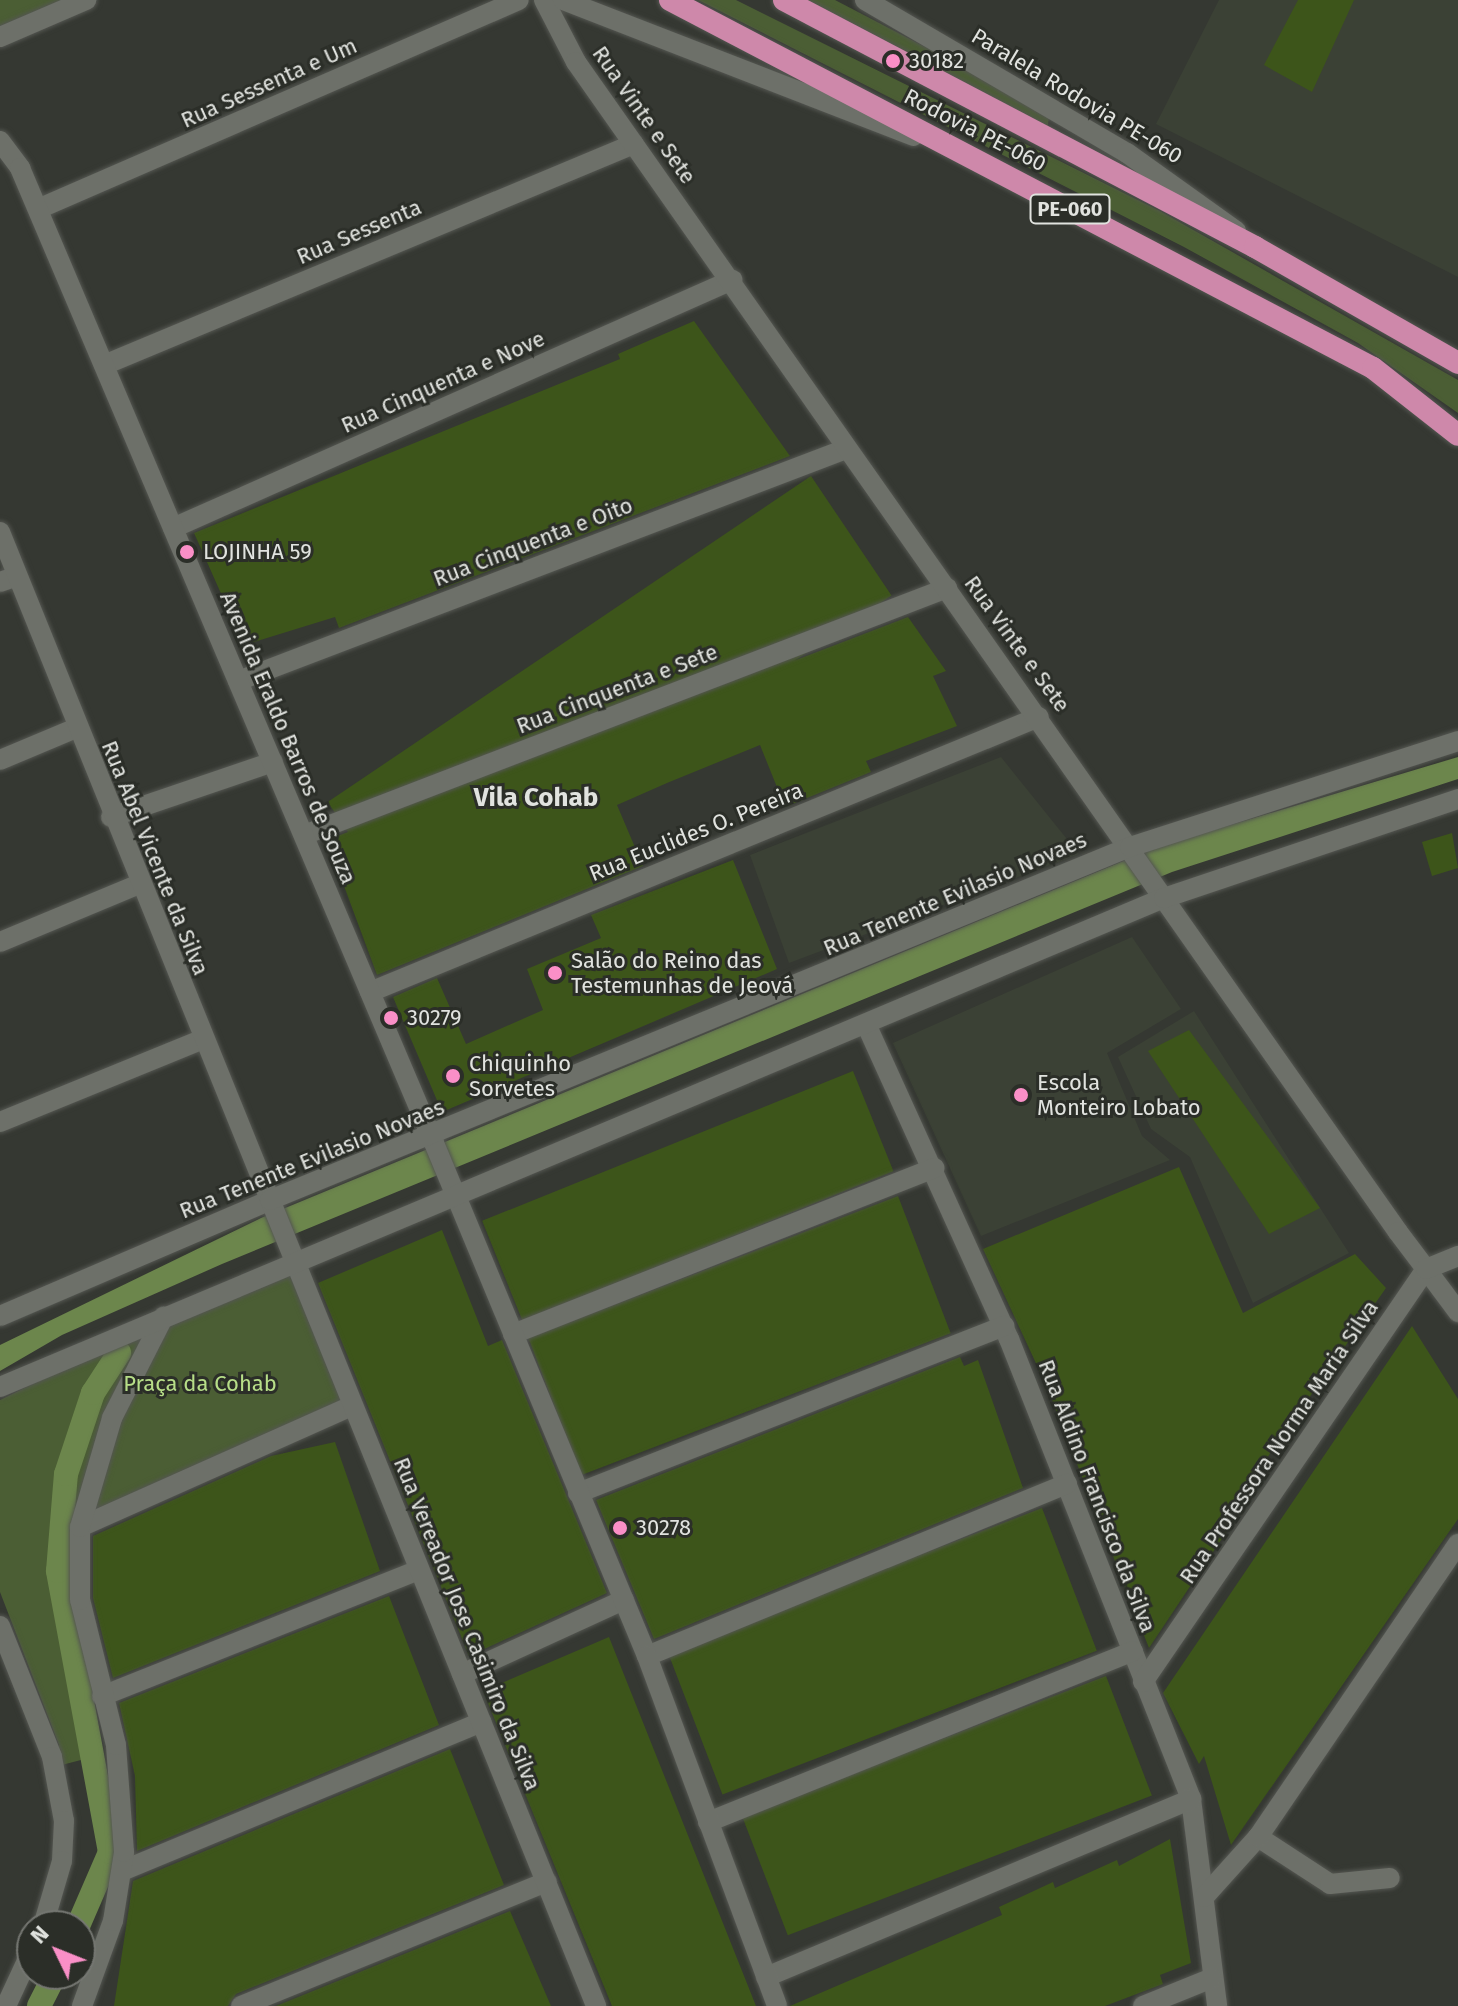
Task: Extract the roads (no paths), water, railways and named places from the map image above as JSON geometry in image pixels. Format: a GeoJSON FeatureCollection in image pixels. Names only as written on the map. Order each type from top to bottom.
{"type":"FeatureCollection","features":[{"type":"Feature","properties":{"kind":"highway","name":"Rodovia PE-060"},"geometry":{"type":"LineString","coordinates":[[670,0],[1373,368],[1458,435]]}},
{"type":"Feature","properties":{"kind":"highway","name":"Rodovia PE-060"},"geometry":{"type":"LineString","coordinates":[[784,0],[1255,247],[1458,363]]}},
{"type":"Feature","properties":{"kind":"street"},"geometry":{"type":"LineString","coordinates":[[0,37],[86,0]]}},
{"type":"Feature","properties":{"kind":"street","name":"Rua Sessenta e Um"},"geometry":{"type":"LineString","coordinates":[[38,209],[519,0]]}},
{"type":"Feature","properties":{"kind":"street","name":"Rua Vinte e Sete"},"geometry":{"type":"LineString","coordinates":[[544,0],[576,62],[732,280],[846,449],[1039,717],[1458,1312]]}},
{"type":"Feature","properties":{"kind":"street","name":"PE-060"},"geometry":{"type":"LineString","coordinates":[[563,0],[959,152]]}},
{"type":"Feature","properties":{"kind":"street","name":"Paralela Rodovia PE-060"},"geometry":{"type":"LineString","coordinates":[[865,0],[1140,161],[1255,247]]}},
{"type":"Feature","properties":{"kind":"street","name":"Avenida Eraldo Barros de Souza"},"geometry":{"type":"LineString","coordinates":[[0,141],[38,209],[433,1140],[578,1493]]}},
{"type":"Feature","properties":{"kind":"street","name":"Rua Sessenta"},"geometry":{"type":"LineString","coordinates":[[104,365],[634,144]]}},
{"type":"Feature","properties":{"kind":"street","name":"Rua Cinquenta e Nove"},"geometry":{"type":"LineString","coordinates":[[173,528],[732,280]]}},
{"type":"Feature","properties":{"kind":"street","name":"Rua Cinquenta e Oito"},"geometry":{"type":"LineString","coordinates":[[238,681],[846,449]]}},
{"type":"Feature","properties":{"kind":"street","name":"Rua Abel Vicente da Silva"},"geometry":{"type":"LineString","coordinates":[[0,532],[8,579],[76,728],[286,1241]]}},
{"type":"Feature","properties":{"kind":"street","name":"Rua Cinquenta e Sete"},"geometry":{"type":"LineString","coordinates":[[304,835],[947,588]]}},
{"type":"Feature","properties":{"kind":"street","name":"Rua Euclides O. Pereira"},"geometry":{"type":"LineString","coordinates":[[370,992],[1039,717]]}},
{"type":"Feature","properties":{"kind":"street"},"geometry":{"type":"LineString","coordinates":[[0,760],[76,728]]}},
{"type":"Feature","properties":{"kind":"street","name":"Rua Tenente Evilasio Novaes"},"geometry":{"type":"LineString","coordinates":[[0,1316],[1133,850],[1458,741]]}},
{"type":"Feature","properties":{"kind":"street"},"geometry":{"type":"LineString","coordinates":[[111,817],[273,762]]}},
{"type":"Feature","properties":{"kind":"street"},"geometry":{"type":"LineString","coordinates":[[0,1387],[293,1261],[451,1184],[866,1024],[1159,891],[1458,799]]}},
{"type":"Feature","properties":{"kind":"street"},"geometry":{"type":"LineString","coordinates":[[0,942],[139,884]]}},
{"type":"Feature","properties":{"kind":"street","name":"Rua Aldino Francisco da Silva"},"geometry":{"type":"LineString","coordinates":[[866,1024],[935,1168],[1004,1326],[1191,1799],[1217,2006]]}},
{"type":"Feature","properties":{"kind":"street"},"geometry":{"type":"LineString","coordinates":[[0,1122],[203,1039]]}},
{"type":"Feature","properties":{"kind":"street"},"geometry":{"type":"LineString","coordinates":[[513,1334],[935,1168]]}},
{"type":"Feature","properties":{"kind":"street","name":"Rua Vereador Jose Casimiro da Silva"},"geometry":{"type":"LineString","coordinates":[[286,1241],[596,2006]]}},
{"type":"Feature","properties":{"kind":"street"},"geometry":{"type":"LineString","coordinates":[[1426,1269],[1458,1256]]}},
{"type":"Feature","properties":{"kind":"street","name":"Rua Professora Norma Maria Silva"},"geometry":{"type":"LineString","coordinates":[[1143,1682],[1426,1269]]}},
{"type":"Feature","properties":{"kind":"street"},"geometry":{"type":"LineString","coordinates":[[82,2006],[113,1921],[122,1871],[121,1781],[80,1600],[80,1527],[112,1418],[164,1316]]}},
{"type":"Feature","properties":{"kind":"street"},"geometry":{"type":"LineString","coordinates":[[777,2006],[647,1656],[578,1493],[1004,1326]]}},
{"type":"Feature","properties":{"kind":"street"},"geometry":{"type":"LineString","coordinates":[[80,1527],[352,1406]]}},
{"type":"Feature","properties":{"kind":"street"},"geometry":{"type":"LineString","coordinates":[[647,1656],[1067,1484]]}},
{"type":"Feature","properties":{"kind":"street"},"geometry":{"type":"LineString","coordinates":[[1204,1897],[1258,1837],[1458,1544]]}},
{"type":"Feature","properties":{"kind":"street"},"geometry":{"type":"LineString","coordinates":[[102,1696],[419,1570]]}},
{"type":"Feature","properties":{"kind":"street"},"geometry":{"type":"LineString","coordinates":[[462,1674],[624,1600]]}},
{"type":"Feature","properties":{"kind":"street"},"geometry":{"type":"LineString","coordinates":[[0,1626],[52,1757],[64,1821],[62,1861],[48,1910]]}},
{"type":"Feature","properties":{"kind":"street"},"geometry":{"type":"LineString","coordinates":[[708,1822],[1133,1651]]}},
{"type":"Feature","properties":{"kind":"street"},"geometry":{"type":"LineString","coordinates":[[122,1871],[481,1722]]}},
{"type":"Feature","properties":{"kind":"street"},"geometry":{"type":"LineString","coordinates":[[766,1977],[1191,1799]]}},
{"type":"Feature","properties":{"kind":"street"},"geometry":{"type":"LineString","coordinates":[[1258,1837],[1330,1884],[1390,1878]]}},
{"type":"Feature","properties":{"kind":"street"},"geometry":{"type":"LineString","coordinates":[[241,2006],[547,1882]]}},
{"type":"Feature","properties":{"kind":"street"},"geometry":{"type":"LineString","coordinates":[[1143,2006],[1212,1978]]}},
{"type":"Feature","properties":{"kind":"street"},"geometry":{"type":"LineString","coordinates":[[6,2006],[16,1984]]}},
{"type":"Feature","properties":{"kind":"waterway"},"geometry":{"type":"LineString","coordinates":[[85,1910],[110,1852],[58,1571],[66,1474],[93,1393],[119,1353]]}},
{"type":"Feature","properties":{"kind":"waterway"},"geometry":{"type":"LineString","coordinates":[[39,2006],[47,1990]]}},
{"type":"Feature","properties":{"kind":"place","name":"30182"},"geometry":{"type":"Point","coordinates":[893,61]}},
{"type":"Feature","properties":{"kind":"place","name":"LOJINHA 59"},"geometry":{"type":"Point","coordinates":[187,552]}},
{"type":"Feature","properties":{"kind":"place","name":"Salão do Reino das Testemunhas de Jeová"},"geometry":{"type":"Point","coordinates":[555,973]}},
{"type":"Feature","properties":{"kind":"place","name":"30279"},"geometry":{"type":"Point","coordinates":[391,1018]}},
{"type":"Feature","properties":{"kind":"place","name":"Chiquinho Sorvetes"},"geometry":{"type":"Point","coordinates":[453,1076]}},
{"type":"Feature","properties":{"kind":"place","name":"Escola Monteiro Lobato"},"geometry":{"type":"Point","coordinates":[1021,1095]}},
{"type":"Feature","properties":{"kind":"place","name":"30278"},"geometry":{"type":"Point","coordinates":[620,1528]}},
{"type":"Feature","properties":{"kind":"district","name":"Vila Cohab"},"geometry":{"type":"Point","coordinates":[536,798]}},
{"type":"Feature","properties":{"kind":"park label","name":"Praça da Cohab"},"geometry":{"type":"Point","coordinates":[200,1384]}}]}
